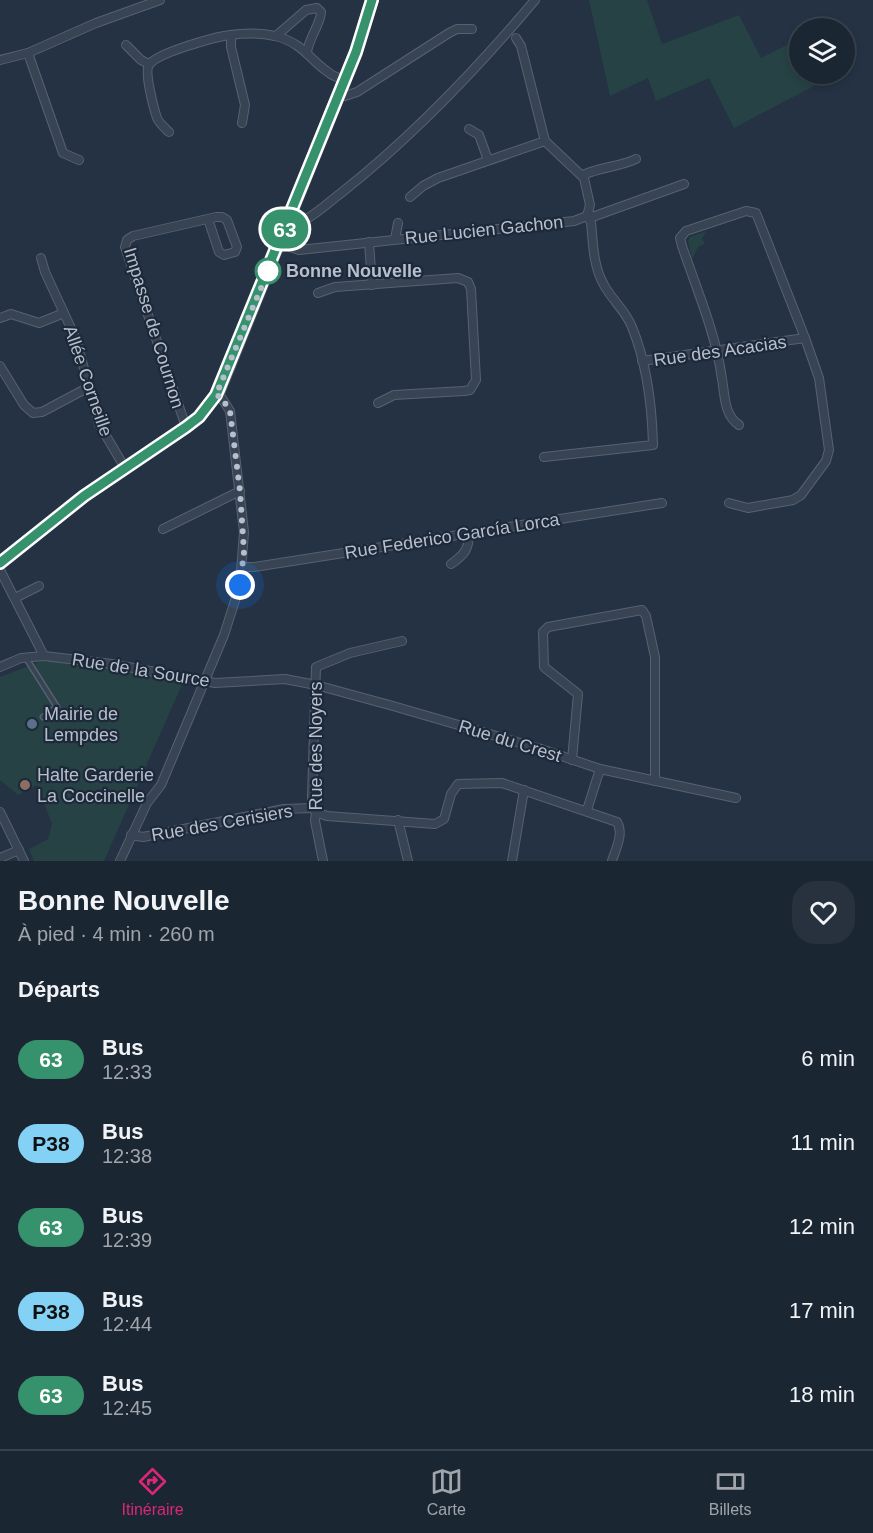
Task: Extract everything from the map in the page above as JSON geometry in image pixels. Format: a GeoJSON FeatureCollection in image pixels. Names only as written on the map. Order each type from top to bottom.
{"type":"FeatureCollection","features":[{"type":"Feature","properties":{"kind":"street"},"geometry":{"type":"LineString","coordinates":[[0,60],[28,53],[96,23],[160,0]]}},
{"type":"Feature","properties":{"kind":"street"},"geometry":{"type":"LineString","coordinates":[[1,559],[70,507],[186,427],[199,417],[216,395],[356,52],[372,0]]}},
{"type":"Feature","properties":{"kind":"street"},"geometry":{"type":"LineString","coordinates":[[287,225],[293,225],[310,217],[386,156],[474,68],[535,0]]}},
{"type":"Feature","properties":{"kind":"street"},"geometry":{"type":"LineString","coordinates":[[276,36],[308,9],[319,9],[321,18],[311,36],[307,52]]}},
{"type":"Feature","properties":{"kind":"street"},"geometry":{"type":"LineString","coordinates":[[339,95],[345,96],[357,92],[449,33],[458,29],[472,29]]}},
{"type":"Feature","properties":{"kind":"street"},"geometry":{"type":"LineString","coordinates":[[169,132],[158,120],[146,74],[149,64],[154,59],[175,50],[231,34],[251,33],[276,36],[307,52],[328,73],[344,80]]}},
{"type":"Feature","properties":{"kind":"street"},"geometry":{"type":"LineString","coordinates":[[231,34],[231,47],[245,105],[242,123]]}},
{"type":"Feature","properties":{"kind":"street"},"geometry":{"type":"LineString","coordinates":[[516,38],[521,46],[544,141],[583,175],[589,194],[590,205],[587,216],[591,222],[599,276],[631,325],[651,399],[653,445],[544,457]]}},
{"type":"Feature","properties":{"kind":"street"},"geometry":{"type":"LineString","coordinates":[[126,45],[149,64]]}},
{"type":"Feature","properties":{"kind":"street"},"geometry":{"type":"LineString","coordinates":[[28,53],[63,153],[79,160]]}},
{"type":"Feature","properties":{"kind":"street"},"geometry":{"type":"LineString","coordinates":[[469,129],[479,135],[488,160]]}},
{"type":"Feature","properties":{"kind":"street"},"geometry":{"type":"LineString","coordinates":[[410,197],[423,186],[438,178],[544,141]]}},
{"type":"Feature","properties":{"kind":"street"},"geometry":{"type":"LineString","coordinates":[[583,175],[596,169],[623,165],[636,159]]}},
{"type":"Feature","properties":{"kind":"street","name":"Rue Lucien Gachon"},"geometry":{"type":"LineString","coordinates":[[279,243],[299,250],[574,221],[587,216],[595,216],[684,184]]}},
{"type":"Feature","properties":{"kind":"street"},"geometry":{"type":"LineString","coordinates":[[739,425],[731,420],[717,351],[680,238],[686,231],[749,210],[756,213],[805,338]]}},
{"type":"Feature","properties":{"kind":"street"},"geometry":{"type":"LineString","coordinates":[[222,216],[227,220],[237,247],[235,252],[225,255],[219,252],[208,219],[222,216]]}},
{"type":"Feature","properties":{"kind":"street","name":"Impasse de Cournon"},"geometry":{"type":"LineString","coordinates":[[186,427],[125,247],[127,240],[133,236],[208,219]]}},
{"type":"Feature","properties":{"kind":"street"},"geometry":{"type":"LineString","coordinates":[[395,239],[398,223]]}},
{"type":"Feature","properties":{"kind":"street"},"geometry":{"type":"LineString","coordinates":[[369,242],[372,285]]}},
{"type":"Feature","properties":{"kind":"street","name":"Allée Corneille"},"geometry":{"type":"LineString","coordinates":[[41,258],[45,272],[76,339],[99,424],[125,468]]}},
{"type":"Feature","properties":{"kind":"street"},"geometry":{"type":"LineString","coordinates":[[318,293],[335,287],[458,278],[468,282],[471,289],[476,380],[473,386],[464,391],[394,395],[378,403]]}},
{"type":"Feature","properties":{"kind":"street"},"geometry":{"type":"LineString","coordinates":[[0,318],[11,314],[39,323],[64,313]]}},
{"type":"Feature","properties":{"kind":"street","name":"Rue des Acacias"},"geometry":{"type":"LineString","coordinates":[[642,361],[805,338],[819,378],[829,450],[826,462],[801,495],[793,500],[748,508],[729,503]]}},
{"type":"Feature","properties":{"kind":"street"},"geometry":{"type":"LineString","coordinates":[[0,366],[24,405],[33,413],[42,412],[89,387]]}},
{"type":"Feature","properties":{"kind":"street"},"geometry":{"type":"LineString","coordinates":[[120,861],[147,803],[161,785],[236,603],[243,567],[244,532],[230,411],[221,397],[216,395]]}},
{"type":"Feature","properties":{"kind":"street"},"geometry":{"type":"LineString","coordinates":[[163,529],[240,491]]}},
{"type":"Feature","properties":{"kind":"street","name":"Rue Federico García Lorca"},"geometry":{"type":"LineString","coordinates":[[243,567],[662,503]]}},
{"type":"Feature","properties":{"kind":"street"},"geometry":{"type":"LineString","coordinates":[[451,564],[469,547],[469,534]]}},
{"type":"Feature","properties":{"kind":"street"},"geometry":{"type":"LineString","coordinates":[[0,570],[44,656]]}},
{"type":"Feature","properties":{"kind":"street"},"geometry":{"type":"LineString","coordinates":[[15,598],[39,586]]}},
{"type":"Feature","properties":{"kind":"street"},"geometry":{"type":"LineString","coordinates":[[572,760],[578,694],[544,667],[543,632],[549,627],[642,610],[646,616],[654,657],[655,781]]}},
{"type":"Feature","properties":{"kind":"street","name":"Rue des Noyers"},"geometry":{"type":"LineString","coordinates":[[324,861],[314,810],[316,667],[350,653],[402,641]]}},
{"type":"Feature","properties":{"kind":"street","name":"Rue de la Source"},"geometry":{"type":"LineString","coordinates":[[0,667],[26,657],[44,656],[112,664],[215,683],[285,679]]}},
{"type":"Feature","properties":{"kind":"street","name":"Rue du Crest"},"geometry":{"type":"LineString","coordinates":[[285,679],[316,685],[541,749],[600,769],[736,798]]}},
{"type":"Feature","properties":{"kind":"street"},"geometry":{"type":"LineString","coordinates":[[587,810],[600,769]]}},
{"type":"Feature","properties":{"kind":"street","name":"Rue des Cerisiers"},"geometry":{"type":"LineString","coordinates":[[131,835],[143,837],[284,809],[314,810],[327,816],[435,824],[445,816],[451,794],[458,784],[502,783],[524,790]]}},
{"type":"Feature","properties":{"kind":"street"},"geometry":{"type":"LineString","coordinates":[[512,861],[524,790],[617,822],[621,829],[612,861]]}},
{"type":"Feature","properties":{"kind":"street"},"geometry":{"type":"LineString","coordinates":[[0,812],[24,861]]}},
{"type":"Feature","properties":{"kind":"street"},"geometry":{"type":"LineString","coordinates":[[398,820],[408,861]]}},
{"type":"Feature","properties":{"kind":"street"},"geometry":{"type":"LineString","coordinates":[[0,858],[19,850]]}},
{"type":"Feature","properties":{"kind":"lane"},"geometry":{"type":"LineString","coordinates":[[26,657],[57,707],[43,717]]}},
{"type":"Feature","properties":{"kind":"green space"},"geometry":{"type":"Polygon","coordinates":[[[589,0],[647,0],[662,44],[739,15],[761,58],[789,44],[789,84],[818,84],[734,128],[709,78],[656,101],[648,78],[610,96],[589,0]]]}},
{"type":"Feature","properties":{"kind":"green space"},"geometry":{"type":"Polygon","coordinates":[[[706,231],[702,239],[705,244],[698,247],[692,259],[688,241],[690,237],[706,231]]]}},
{"type":"Feature","properties":{"kind":"green space"},"geometry":{"type":"Polygon","coordinates":[[[47,659],[184,680],[104,861],[34,861],[29,849],[48,839],[52,824],[37,785],[18,795],[0,780],[0,677],[47,659]]]}},
{"type":"Feature","properties":{"kind":"bus line","name":"63"},"geometry":{"type":"LineString","coordinates":[[0,563],[84,496],[199,417],[216,395],[356,52],[372,0]]}},
{"type":"Feature","properties":{"kind":"place","name":"Bonne Nouvelle"},"geometry":{"type":"Point","coordinates":[268,271]}},
{"type":"Feature","properties":{"kind":"place","name":"Mairie de Lempdes"},"geometry":{"type":"Point","coordinates":[32,724]}},
{"type":"Feature","properties":{"kind":"place","name":"Halte Garderie La Coccinelle"},"geometry":{"type":"Point","coordinates":[25,785]}},
{"type":"Feature","properties":{"kind":"route"},"geometry":{"type":"LineString","coordinates":[[240,585],[244,532],[230,411],[221,397],[216,395],[269,269],[268,271]]}}]}
